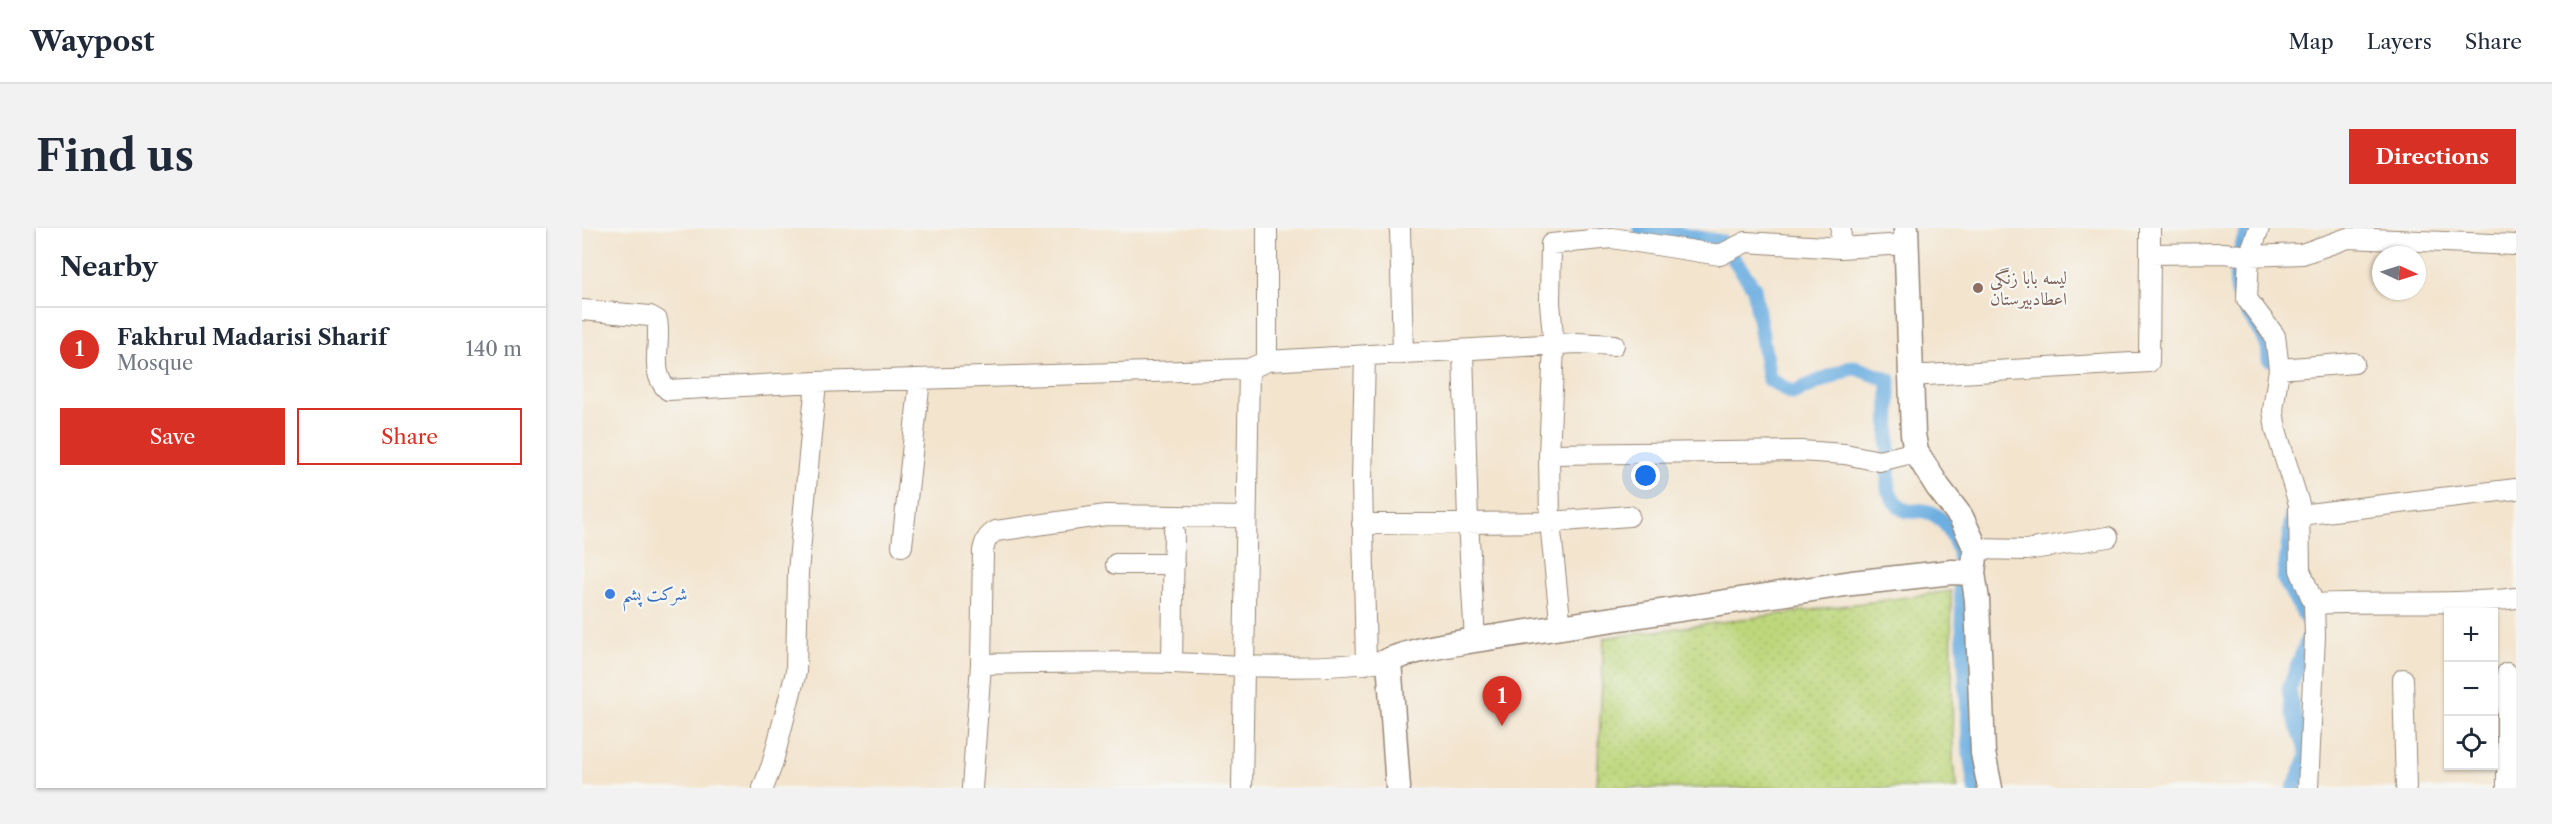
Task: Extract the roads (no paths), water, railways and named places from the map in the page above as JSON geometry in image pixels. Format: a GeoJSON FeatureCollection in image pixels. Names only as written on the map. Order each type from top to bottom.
{"type":"FeatureCollection","features":[{"type":"Feature","properties":{"kind":"main road"},"geometry":{"type":"LineString","coordinates":[[1906,236],[1910,376],[1898,456],[1938,487],[1960,517],[1976,549],[1962,573]]}},
{"type":"Feature","properties":{"kind":"main road"},"geometry":{"type":"LineString","coordinates":[[1398,788],[1378,662],[1420,649],[1475,640],[1561,629],[1852,583],[1962,573]]}},
{"type":"Feature","properties":{"kind":"main road"},"geometry":{"type":"LineString","coordinates":[[1962,573],[1977,600],[1983,753],[1990,788]]}},
{"type":"Feature","properties":{"kind":"street"},"geometry":{"type":"LineString","coordinates":[[1267,228],[1267,361]]}},
{"type":"Feature","properties":{"kind":"street"},"geometry":{"type":"LineString","coordinates":[[1400,228],[1403,354]]}},
{"type":"Feature","properties":{"kind":"street"},"geometry":{"type":"LineString","coordinates":[[1840,248],[1841,228]]}},
{"type":"Feature","properties":{"kind":"street"},"geometry":{"type":"LineString","coordinates":[[1910,376],[2149,362],[2150,228]]}},
{"type":"Feature","properties":{"kind":"street"},"geometry":{"type":"LineString","coordinates":[[2259,228],[2249,256],[2247,298],[2274,336],[2279,369],[2274,410],[2276,430],[2299,504],[2300,570],[2314,604],[2315,636],[2308,788]]}},
{"type":"Feature","properties":{"kind":"street"},"geometry":{"type":"LineString","coordinates":[[1561,629],[1550,522],[1549,454],[1554,346],[1550,303],[1551,244],[1612,233],[1720,255],[1742,235],[1840,248],[1906,236]]}},
{"type":"Feature","properties":{"kind":"street"},"geometry":{"type":"LineString","coordinates":[[2150,254],[2224,252],[2249,256],[2302,254],[2348,233],[2516,246]]}},
{"type":"Feature","properties":{"kind":"street"},"geometry":{"type":"LineString","coordinates":[[582,310],[650,316],[657,320],[659,331],[657,372],[661,384],[668,390],[816,382],[1249,369],[1267,361],[1577,344],[1614,345]]}},
{"type":"Feature","properties":{"kind":"street"},"geometry":{"type":"LineString","coordinates":[[1463,351],[1468,522],[1475,640]]}},
{"type":"Feature","properties":{"kind":"street"},"geometry":{"type":"LineString","coordinates":[[981,664],[1172,663],[1245,666],[1378,662],[1362,524],[1365,356]]}},
{"type":"Feature","properties":{"kind":"street"},"geometry":{"type":"LineString","coordinates":[[2279,369],[2354,363]]}},
{"type":"Feature","properties":{"kind":"street"},"geometry":{"type":"LineString","coordinates":[[1242,788],[1249,369]]}},
{"type":"Feature","properties":{"kind":"street"},"geometry":{"type":"LineString","coordinates":[[902,546],[920,379]]}},
{"type":"Feature","properties":{"kind":"street"},"geometry":{"type":"LineString","coordinates":[[763,788],[772,765],[796,672],[798,572],[816,382]]}},
{"type":"Feature","properties":{"kind":"street"},"geometry":{"type":"LineString","coordinates":[[1549,454],[1800,451],[1898,456]]}},
{"type":"Feature","properties":{"kind":"street"},"geometry":{"type":"LineString","coordinates":[[2300,515],[2516,489]]}},
{"type":"Feature","properties":{"kind":"street"},"geometry":{"type":"LineString","coordinates":[[972,788],[981,664],[983,551],[985,540],[991,534],[1106,515],[1246,517]]}},
{"type":"Feature","properties":{"kind":"street"},"geometry":{"type":"LineString","coordinates":[[1362,524],[1550,522],[1629,516]]}},
{"type":"Feature","properties":{"kind":"street"},"geometry":{"type":"LineString","coordinates":[[1172,663],[1174,532]]}},
{"type":"Feature","properties":{"kind":"street"},"geometry":{"type":"LineString","coordinates":[[1976,549],[2026,550],[2108,537]]}},
{"type":"Feature","properties":{"kind":"street"},"geometry":{"type":"LineString","coordinates":[[1116,564],[1174,564]]}},
{"type":"Feature","properties":{"kind":"street"},"geometry":{"type":"LineString","coordinates":[[2314,604],[2369,601],[2479,602],[2516,598]]}},
{"type":"Feature","properties":{"kind":"street"},"geometry":{"type":"LineString","coordinates":[[2507,673],[2507,788]]}},
{"type":"Feature","properties":{"kind":"street"},"geometry":{"type":"LineString","coordinates":[[2403,679],[2406,788]]}},
{"type":"Feature","properties":{"kind":"waterway"},"geometry":{"type":"LineString","coordinates":[[1640,228],[1722,242],[1754,288],[1769,379],[1792,393],[1853,367],[1889,380],[1888,489],[1894,500],[1905,510],[1931,513],[1942,520],[1951,532],[1959,551],[1970,753],[1975,788]]}},
{"type":"Feature","properties":{"kind":"waterway"},"geometry":{"type":"LineString","coordinates":[[2248,228],[2237,267],[2238,292],[2245,309],[2265,341],[2269,359]]}},
{"type":"Feature","properties":{"kind":"waterway"},"geometry":{"type":"LineString","coordinates":[[2292,516],[2284,579],[2312,628],[2289,689],[2293,713],[2308,755],[2294,788]]}},
{"type":"Feature","properties":{"kind":"place","name":"لیسه بابا زنگی اعطادبیرستان"},"geometry":{"type":"Point","coordinates":[1978,288]}},
{"type":"Feature","properties":{"kind":"place","name":"شرکت پشم"},"geometry":{"type":"Point","coordinates":[610,594]}},
{"type":"Feature","properties":{"kind":"place","name":"Fakhrul Madarisi Sharif"},"geometry":{"type":"Point","coordinates":[1502,726]}}]}
